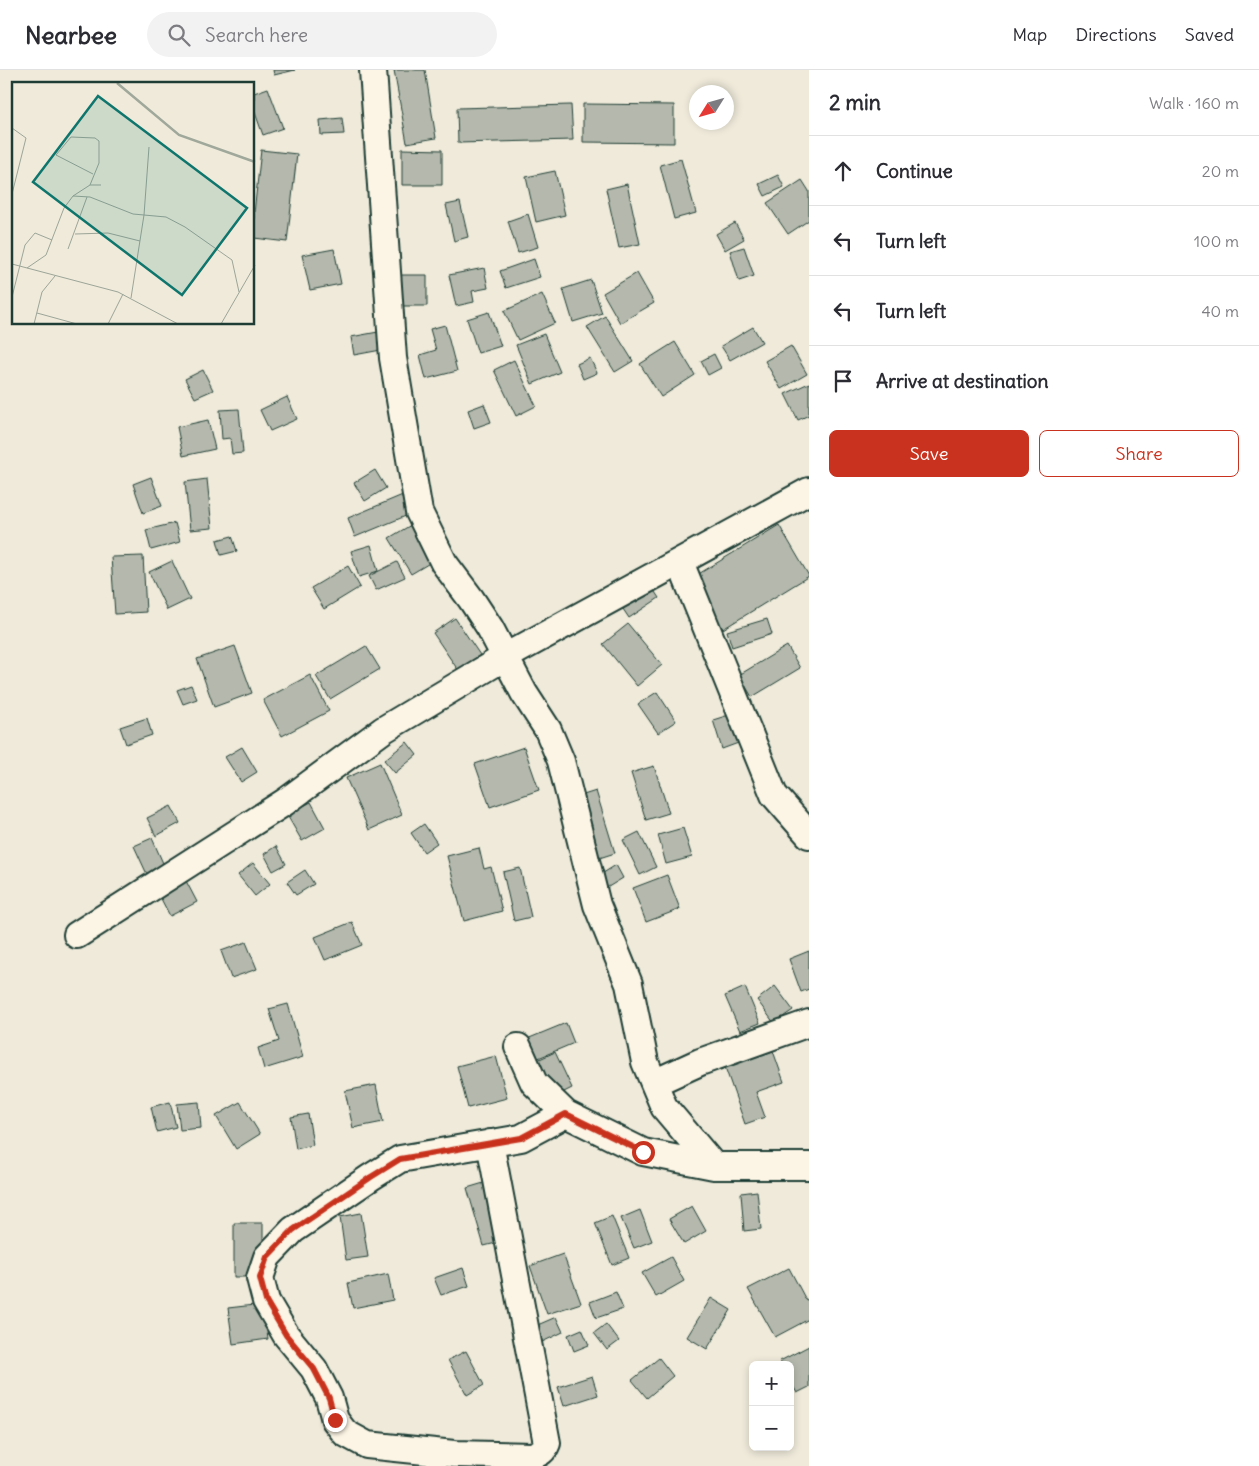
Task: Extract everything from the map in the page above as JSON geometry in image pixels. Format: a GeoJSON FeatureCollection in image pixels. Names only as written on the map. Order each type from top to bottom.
{"type":"FeatureCollection","features":[{"type":"Feature","properties":{"kind":"street"},"geometry":{"type":"LineString","coordinates":[[373,70],[393,358],[419,512],[444,563],[471,598],[490,628],[524,693],[548,730],[561,761],[596,905],[629,984],[645,1062],[664,1107],[714,1166]]}},
{"type":"Feature","properties":{"kind":"street"},"geometry":{"type":"LineString","coordinates":[[78,935],[285,802],[383,730],[504,657],[809,491]]}},
{"type":"Feature","properties":{"kind":"street"},"geometry":{"type":"LineString","coordinates":[[680,562],[774,795],[809,836]]}},
{"type":"Feature","properties":{"kind":"street"},"geometry":{"type":"LineString","coordinates":[[654,1083],[700,1062],[809,1023]]}},
{"type":"Feature","properties":{"kind":"street"},"geometry":{"type":"LineString","coordinates":[[518,1047],[534,1083],[566,1114],[643,1152],[714,1166],[809,1166]]}},
{"type":"Feature","properties":{"kind":"street"},"geometry":{"type":"LineString","coordinates":[[490,1143],[547,1443],[545,1449],[540,1454],[532,1456],[454,1454],[367,1445],[345,1433],[335,1420],[329,1398],[314,1369],[286,1335],[266,1301],[260,1278],[267,1257],[293,1230],[400,1159],[490,1143],[521,1138],[566,1114]]}},
{"type":"Feature","properties":{"kind":"building"},"geometry":{"type":"Polygon","coordinates":[[[273,70],[295,70],[274,75],[273,70]]]}},
{"type":"Feature","properties":{"kind":"building"},"geometry":{"type":"Polygon","coordinates":[[[394,70],[425,70],[436,138],[407,143],[394,70]]]}},
{"type":"Feature","properties":{"kind":"building"},"geometry":{"type":"Polygon","coordinates":[[[268,88],[283,128],[263,135],[255,113],[255,93],[268,88]]]}},
{"type":"Feature","properties":{"kind":"building"},"geometry":{"type":"Polygon","coordinates":[[[583,104],[674,105],[674,143],[583,142],[583,104]]]}},
{"type":"Feature","properties":{"kind":"building"},"geometry":{"type":"Polygon","coordinates":[[[571,105],[573,140],[458,143],[457,108],[571,105]]]}},
{"type":"Feature","properties":{"kind":"building"},"geometry":{"type":"Polygon","coordinates":[[[342,118],[344,134],[321,135],[320,120],[342,118]]]}},
{"type":"Feature","properties":{"kind":"building"},"geometry":{"type":"Polygon","coordinates":[[[402,149],[442,150],[442,185],[402,185],[402,149]]]}},
{"type":"Feature","properties":{"kind":"building"},"geometry":{"type":"Polygon","coordinates":[[[261,150],[297,154],[287,242],[255,238],[255,204],[261,150]]]}},
{"type":"Feature","properties":{"kind":"building"},"geometry":{"type":"Polygon","coordinates":[[[681,159],[696,213],[674,219],[660,165],[681,159]]]}},
{"type":"Feature","properties":{"kind":"building"},"geometry":{"type":"Polygon","coordinates":[[[555,171],[565,215],[536,222],[526,177],[555,171]]]}},
{"type":"Feature","properties":{"kind":"building"},"geometry":{"type":"Polygon","coordinates":[[[778,175],[784,187],[765,196],[759,184],[778,175]]]}},
{"type":"Feature","properties":{"kind":"building"},"geometry":{"type":"Polygon","coordinates":[[[802,180],[809,191],[809,220],[788,234],[767,203],[802,180]]]}},
{"type":"Feature","properties":{"kind":"building"},"geometry":{"type":"Polygon","coordinates":[[[627,184],[640,244],[619,248],[606,189],[627,184]]]}},
{"type":"Feature","properties":{"kind":"building"},"geometry":{"type":"Polygon","coordinates":[[[460,202],[468,237],[454,241],[446,205],[460,202]]]}},
{"type":"Feature","properties":{"kind":"building"},"geometry":{"type":"Polygon","coordinates":[[[528,214],[538,247],[518,253],[508,221],[528,214]]]}},
{"type":"Feature","properties":{"kind":"building"},"geometry":{"type":"Polygon","coordinates":[[[735,223],[744,239],[725,250],[716,234],[735,223]]]}},
{"type":"Feature","properties":{"kind":"building"},"geometry":{"type":"Polygon","coordinates":[[[744,247],[754,276],[739,281],[730,251],[744,247]]]}},
{"type":"Feature","properties":{"kind":"building"},"geometry":{"type":"Polygon","coordinates":[[[334,249],[341,284],[310,290],[302,255],[334,249]]]}},
{"type":"Feature","properties":{"kind":"building"},"geometry":{"type":"Polygon","coordinates":[[[534,259],[540,277],[506,288],[500,271],[534,259]]]}},
{"type":"Feature","properties":{"kind":"building"},"geometry":{"type":"Polygon","coordinates":[[[484,268],[488,288],[472,291],[474,302],[456,306],[449,275],[484,268]]]}},
{"type":"Feature","properties":{"kind":"building"},"geometry":{"type":"Polygon","coordinates":[[[637,273],[654,303],[620,323],[603,293],[637,273]]]}},
{"type":"Feature","properties":{"kind":"building"},"geometry":{"type":"Polygon","coordinates":[[[400,275],[427,275],[427,306],[400,306],[400,275]]]}},
{"type":"Feature","properties":{"kind":"building"},"geometry":{"type":"Polygon","coordinates":[[[591,280],[602,313],[573,322],[563,289],[591,280]]]}},
{"type":"Feature","properties":{"kind":"building"},"geometry":{"type":"Polygon","coordinates":[[[542,294],[555,323],[518,340],[504,311],[542,294]]]}},
{"type":"Feature","properties":{"kind":"building"},"geometry":{"type":"Polygon","coordinates":[[[489,312],[501,346],[478,353],[467,319],[489,312]]]}},
{"type":"Feature","properties":{"kind":"building"},"geometry":{"type":"Polygon","coordinates":[[[605,316],[633,361],[615,372],[587,327],[605,316]]]}},
{"type":"Feature","properties":{"kind":"building"},"geometry":{"type":"Polygon","coordinates":[[[445,325],[457,371],[426,379],[420,355],[436,350],[430,329],[445,325]]]}},
{"type":"Feature","properties":{"kind":"building"},"geometry":{"type":"Polygon","coordinates":[[[753,327],[762,342],[730,360],[721,346],[753,327]]]}},
{"type":"Feature","properties":{"kind":"building"},"geometry":{"type":"Polygon","coordinates":[[[378,332],[381,350],[354,355],[351,337],[378,332]]]}},
{"type":"Feature","properties":{"kind":"building"},"geometry":{"type":"Polygon","coordinates":[[[544,334],[560,372],[532,384],[516,345],[544,334]]]}},
{"type":"Feature","properties":{"kind":"building"},"geometry":{"type":"Polygon","coordinates":[[[675,342],[695,375],[661,397],[640,364],[675,342]]]}},
{"type":"Feature","properties":{"kind":"building"},"geometry":{"type":"Polygon","coordinates":[[[791,346],[807,374],[781,389],[765,361],[791,346]]]}},
{"type":"Feature","properties":{"kind":"building"},"geometry":{"type":"Polygon","coordinates":[[[714,354],[721,368],[708,375],[701,361],[714,354]]]}},
{"type":"Feature","properties":{"kind":"building"},"geometry":{"type":"Polygon","coordinates":[[[590,358],[597,373],[583,379],[577,364],[590,358]]]}},
{"type":"Feature","properties":{"kind":"building"},"geometry":{"type":"Polygon","coordinates":[[[514,360],[536,406],[516,416],[494,370],[514,360]]]}},
{"type":"Feature","properties":{"kind":"building"},"geometry":{"type":"Polygon","coordinates":[[[203,370],[213,390],[195,398],[185,379],[203,370]]]}},
{"type":"Feature","properties":{"kind":"building"},"geometry":{"type":"Polygon","coordinates":[[[809,383],[809,415],[798,420],[785,394],[809,383]]]}},
{"type":"Feature","properties":{"kind":"building"},"geometry":{"type":"Polygon","coordinates":[[[287,397],[297,419],[270,431],[260,410],[287,397]]]}},
{"type":"Feature","properties":{"kind":"building"},"geometry":{"type":"Polygon","coordinates":[[[484,404],[491,422],[474,428],[468,410],[484,404]]]}},
{"type":"Feature","properties":{"kind":"building"},"geometry":{"type":"Polygon","coordinates":[[[239,409],[243,453],[232,454],[230,438],[222,439],[220,410],[239,409]]]}},
{"type":"Feature","properties":{"kind":"building"},"geometry":{"type":"Polygon","coordinates":[[[208,420],[215,449],[183,456],[177,427],[208,420]]]}},
{"type":"Feature","properties":{"kind":"building"},"geometry":{"type":"Polygon","coordinates":[[[375,470],[386,488],[365,501],[354,483],[375,470]]]}},
{"type":"Feature","properties":{"kind":"building"},"geometry":{"type":"Polygon","coordinates":[[[151,477],[162,506],[143,513],[133,484],[151,477]]]}},
{"type":"Feature","properties":{"kind":"building"},"geometry":{"type":"Polygon","coordinates":[[[207,479],[212,528],[190,530],[185,482],[207,479]]]}},
{"type":"Feature","properties":{"kind":"building"},"geometry":{"type":"Polygon","coordinates":[[[405,494],[413,513],[355,537],[348,518],[405,494]]]}},
{"type":"Feature","properties":{"kind":"building"},"geometry":{"type":"Polygon","coordinates":[[[175,523],[180,542],[151,550],[146,530],[175,523]]]}},
{"type":"Feature","properties":{"kind":"building"},"geometry":{"type":"Polygon","coordinates":[[[411,525],[433,561],[411,574],[389,538],[411,525]]]}},
{"type":"Feature","properties":{"kind":"building"},"geometry":{"type":"Polygon","coordinates":[[[779,525],[809,576],[723,629],[692,578],[779,525]]]}},
{"type":"Feature","properties":{"kind":"building"},"geometry":{"type":"Polygon","coordinates":[[[232,536],[237,551],[221,555],[217,540],[232,536]]]}},
{"type":"Feature","properties":{"kind":"building"},"geometry":{"type":"Polygon","coordinates":[[[371,545],[378,571],[359,577],[351,551],[371,545]]]}},
{"type":"Feature","properties":{"kind":"building"},"geometry":{"type":"Polygon","coordinates":[[[143,556],[146,612],[115,614],[111,557],[143,556]]]}},
{"type":"Feature","properties":{"kind":"building"},"geometry":{"type":"Polygon","coordinates":[[[172,561],[190,599],[167,610],[149,572],[172,561]]]}},
{"type":"Feature","properties":{"kind":"building"},"geometry":{"type":"Polygon","coordinates":[[[397,562],[405,577],[376,590],[369,576],[397,562]]]}},
{"type":"Feature","properties":{"kind":"building"},"geometry":{"type":"Polygon","coordinates":[[[348,566],[360,587],[324,609],[311,588],[348,566]]]}},
{"type":"Feature","properties":{"kind":"building"},"geometry":{"type":"Polygon","coordinates":[[[651,586],[659,598],[629,618],[621,606],[651,586]]]}},
{"type":"Feature","properties":{"kind":"building"},"geometry":{"type":"Polygon","coordinates":[[[455,618],[480,655],[458,670],[433,633],[455,618]]]}},
{"type":"Feature","properties":{"kind":"building"},"geometry":{"type":"Polygon","coordinates":[[[767,619],[772,634],[732,647],[727,631],[767,619]]]}},
{"type":"Feature","properties":{"kind":"building"},"geometry":{"type":"Polygon","coordinates":[[[628,624],[662,665],[637,686],[603,644],[628,624]]]}},
{"type":"Feature","properties":{"kind":"building"},"geometry":{"type":"Polygon","coordinates":[[[235,646],[252,693],[214,707],[197,659],[235,646]]]}},
{"type":"Feature","properties":{"kind":"building"},"geometry":{"type":"Polygon","coordinates":[[[366,646],[380,669],[330,699],[316,676],[366,646]]]}},
{"type":"Feature","properties":{"kind":"building"},"geometry":{"type":"Polygon","coordinates":[[[787,646],[800,668],[752,697],[739,675],[787,646]]]}},
{"type":"Feature","properties":{"kind":"building"},"geometry":{"type":"Polygon","coordinates":[[[310,675],[329,711],[282,736],[263,700],[310,675]]]}},
{"type":"Feature","properties":{"kind":"building"},"geometry":{"type":"Polygon","coordinates":[[[191,685],[197,699],[183,704],[177,690],[191,685]]]}},
{"type":"Feature","properties":{"kind":"building"},"geometry":{"type":"Polygon","coordinates":[[[657,692],[676,721],[658,733],[638,704],[657,692]]]}},
{"type":"Feature","properties":{"kind":"building"},"geometry":{"type":"Polygon","coordinates":[[[732,714],[741,742],[722,749],[713,720],[732,714]]]}},
{"type":"Feature","properties":{"kind":"building"},"geometry":{"type":"Polygon","coordinates":[[[147,718],[152,735],[126,744],[120,727],[147,718]]]}},
{"type":"Feature","properties":{"kind":"building"},"geometry":{"type":"Polygon","coordinates":[[[407,742],[417,755],[395,773],[384,760],[407,742]]]}},
{"type":"Feature","properties":{"kind":"building"},"geometry":{"type":"Polygon","coordinates":[[[242,747],[257,772],[241,782],[225,757],[242,747]]]}},
{"type":"Feature","properties":{"kind":"building"},"geometry":{"type":"Polygon","coordinates":[[[524,747],[539,790],[490,807],[475,764],[524,747]]]}},
{"type":"Feature","properties":{"kind":"building"},"geometry":{"type":"Polygon","coordinates":[[[380,763],[402,815],[369,830],[346,778],[380,763]]]}},
{"type":"Feature","properties":{"kind":"building"},"geometry":{"type":"Polygon","coordinates":[[[654,766],[669,813],[646,820],[631,773],[654,766]]]}},
{"type":"Feature","properties":{"kind":"building"},"geometry":{"type":"Polygon","coordinates":[[[596,791],[615,853],[593,860],[574,798],[596,791]]]}},
{"type":"Feature","properties":{"kind":"building"},"geometry":{"type":"Polygon","coordinates":[[[311,802],[325,828],[302,841],[287,815],[311,802]]]}},
{"type":"Feature","properties":{"kind":"building"},"geometry":{"type":"Polygon","coordinates":[[[171,806],[180,823],[156,836],[147,818],[171,806]]]}},
{"type":"Feature","properties":{"kind":"building"},"geometry":{"type":"Polygon","coordinates":[[[424,824],[437,843],[424,852],[411,833],[424,824]]]}},
{"type":"Feature","properties":{"kind":"building"},"geometry":{"type":"Polygon","coordinates":[[[683,828],[692,857],[666,864],[658,835],[683,828]]]}},
{"type":"Feature","properties":{"kind":"building"},"geometry":{"type":"Polygon","coordinates":[[[639,832],[656,867],[640,875],[623,840],[639,832]]]}},
{"type":"Feature","properties":{"kind":"building"},"geometry":{"type":"Polygon","coordinates":[[[152,838],[169,877],[152,885],[134,846],[152,838]]]}},
{"type":"Feature","properties":{"kind":"building"},"geometry":{"type":"Polygon","coordinates":[[[276,846],[286,864],[273,871],[264,854],[276,846]]]}},
{"type":"Feature","properties":{"kind":"building"},"geometry":{"type":"Polygon","coordinates":[[[479,848],[484,869],[491,867],[502,911],[464,921],[447,856],[479,848]]]}},
{"type":"Feature","properties":{"kind":"building"},"geometry":{"type":"Polygon","coordinates":[[[253,863],[270,884],[255,896],[238,875],[253,863]]]}},
{"type":"Feature","properties":{"kind":"building"},"geometry":{"type":"Polygon","coordinates":[[[616,865],[623,878],[600,892],[592,880],[616,865]]]}},
{"type":"Feature","properties":{"kind":"building"},"geometry":{"type":"Polygon","coordinates":[[[520,868],[531,917],[514,921],[503,872],[520,868]]]}},
{"type":"Feature","properties":{"kind":"building"},"geometry":{"type":"Polygon","coordinates":[[[305,870],[314,884],[296,895],[287,882],[305,870]]]}},
{"type":"Feature","properties":{"kind":"building"},"geometry":{"type":"Polygon","coordinates":[[[667,875],[680,909],[646,922],[633,888],[667,875]]]}},
{"type":"Feature","properties":{"kind":"building"},"geometry":{"type":"Polygon","coordinates":[[[186,881],[197,902],[170,916],[159,895],[186,881]]]}},
{"type":"Feature","properties":{"kind":"building"},"geometry":{"type":"Polygon","coordinates":[[[352,922],[362,945],[325,960],[315,937],[352,922]]]}},
{"type":"Feature","properties":{"kind":"building"},"geometry":{"type":"Polygon","coordinates":[[[246,942],[257,969],[231,978],[221,951],[246,942]]]}},
{"type":"Feature","properties":{"kind":"building"},"geometry":{"type":"Polygon","coordinates":[[[809,951],[809,989],[801,992],[789,959],[809,951]]]}},
{"type":"Feature","properties":{"kind":"building"},"geometry":{"type":"Polygon","coordinates":[[[775,986],[793,1010],[774,1023],[757,1000],[775,986]]]}},
{"type":"Feature","properties":{"kind":"building"},"geometry":{"type":"Polygon","coordinates":[[[745,987],[760,1023],[740,1031],[725,996],[745,987]]]}},
{"type":"Feature","properties":{"kind":"building"},"geometry":{"type":"Polygon","coordinates":[[[288,1004],[303,1057],[264,1069],[258,1048],[279,1041],[269,1009],[288,1004]]]}},
{"type":"Feature","properties":{"kind":"building"},"geometry":{"type":"Polygon","coordinates":[[[566,1023],[574,1043],[536,1059],[527,1039],[566,1023]]]}},
{"type":"Feature","properties":{"kind":"building"},"geometry":{"type":"Polygon","coordinates":[[[773,1051],[784,1082],[756,1092],[765,1117],[745,1124],[725,1067],[773,1051]]]}},
{"type":"Feature","properties":{"kind":"building"},"geometry":{"type":"Polygon","coordinates":[[[555,1052],[572,1088],[546,1101],[529,1064],[555,1052]]]}},
{"type":"Feature","properties":{"kind":"building"},"geometry":{"type":"Polygon","coordinates":[[[496,1056],[507,1098],[468,1108],[457,1066],[496,1056]]]}},
{"type":"Feature","properties":{"kind":"building"},"geometry":{"type":"Polygon","coordinates":[[[376,1085],[383,1122],[353,1128],[345,1091],[376,1085]]]}},
{"type":"Feature","properties":{"kind":"building"},"geometry":{"type":"Polygon","coordinates":[[[170,1102],[176,1127],[157,1132],[151,1107],[170,1102]]]}},
{"type":"Feature","properties":{"kind":"building"},"geometry":{"type":"Polygon","coordinates":[[[199,1102],[201,1128],[180,1130],[177,1104],[199,1102]]]}},
{"type":"Feature","properties":{"kind":"building"},"geometry":{"type":"Polygon","coordinates":[[[240,1102],[260,1134],[236,1149],[216,1116],[240,1102]]]}},
{"type":"Feature","properties":{"kind":"building"},"geometry":{"type":"Polygon","coordinates":[[[308,1114],[313,1145],[296,1149],[291,1117],[308,1114]]]}},
{"type":"Feature","properties":{"kind":"building"},"geometry":{"type":"Polygon","coordinates":[[[487,1182],[504,1241],[484,1246],[467,1188],[487,1182]]]}},
{"type":"Feature","properties":{"kind":"building"},"geometry":{"type":"Polygon","coordinates":[[[757,1191],[761,1229],[744,1231],[741,1193],[757,1191]]]}},
{"type":"Feature","properties":{"kind":"building"},"geometry":{"type":"Polygon","coordinates":[[[692,1206],[706,1231],[684,1244],[669,1219],[692,1206]]]}},
{"type":"Feature","properties":{"kind":"building"},"geometry":{"type":"Polygon","coordinates":[[[640,1210],[652,1241],[634,1248],[621,1218],[640,1210]]]}},
{"type":"Feature","properties":{"kind":"building"},"geometry":{"type":"Polygon","coordinates":[[[361,1213],[368,1257],[346,1260],[340,1217],[361,1213]]]}},
{"type":"Feature","properties":{"kind":"building"},"geometry":{"type":"Polygon","coordinates":[[[612,1216],[629,1258],[612,1265],[595,1223],[612,1216]]]}},
{"type":"Feature","properties":{"kind":"building"},"geometry":{"type":"Polygon","coordinates":[[[234,1223],[263,1223],[263,1277],[234,1277],[234,1223]]]}},
{"type":"Feature","properties":{"kind":"building"},"geometry":{"type":"Polygon","coordinates":[[[563,1254],[581,1303],[547,1314],[530,1266],[563,1254]]]}},
{"type":"Feature","properties":{"kind":"building"},"geometry":{"type":"Polygon","coordinates":[[[671,1257],[684,1281],[656,1297],[642,1273],[671,1257]]]}},
{"type":"Feature","properties":{"kind":"building"},"geometry":{"type":"Polygon","coordinates":[[[463,1268],[469,1286],[441,1295],[434,1278],[463,1268]]]}},
{"type":"Feature","properties":{"kind":"building"},"geometry":{"type":"Polygon","coordinates":[[[789,1268],[806,1300],[809,1299],[809,1319],[775,1337],[748,1289],[789,1268]]]}},
{"type":"Feature","properties":{"kind":"building"},"geometry":{"type":"Polygon","coordinates":[[[388,1274],[393,1300],[353,1308],[348,1283],[388,1274]]]}},
{"type":"Feature","properties":{"kind":"building"},"geometry":{"type":"Polygon","coordinates":[[[616,1292],[623,1309],[596,1318],[590,1302],[616,1292]]]}},
{"type":"Feature","properties":{"kind":"building"},"geometry":{"type":"Polygon","coordinates":[[[711,1298],[731,1310],[707,1349],[687,1337],[711,1298]]]}},
{"type":"Feature","properties":{"kind":"building"},"geometry":{"type":"Polygon","coordinates":[[[263,1304],[268,1339],[233,1344],[228,1308],[263,1304]]]}},
{"type":"Feature","properties":{"kind":"building"},"geometry":{"type":"Polygon","coordinates":[[[556,1317],[563,1332],[540,1343],[533,1327],[556,1317]]]}},
{"type":"Feature","properties":{"kind":"building"},"geometry":{"type":"Polygon","coordinates":[[[606,1324],[619,1341],[607,1350],[594,1333],[606,1324]]]}},
{"type":"Feature","properties":{"kind":"building"},"geometry":{"type":"Polygon","coordinates":[[[582,1329],[589,1345],[574,1351],[568,1335],[582,1329]]]}},
{"type":"Feature","properties":{"kind":"building"},"geometry":{"type":"Polygon","coordinates":[[[809,1346],[809,1387],[797,1393],[794,1388],[794,1361],[780,1361],[809,1346]]]}},
{"type":"Feature","properties":{"kind":"building"},"geometry":{"type":"Polygon","coordinates":[[[466,1351],[484,1385],[467,1395],[448,1360],[466,1351]]]}},
{"type":"Feature","properties":{"kind":"building"},"geometry":{"type":"Polygon","coordinates":[[[659,1358],[673,1376],[647,1398],[632,1380],[659,1358]]]}},
{"type":"Feature","properties":{"kind":"building"},"geometry":{"type":"Polygon","coordinates":[[[592,1376],[598,1395],[564,1406],[558,1387],[592,1376]]]}},
{"type":"Feature","properties":{"kind":"route"},"geometry":{"type":"LineString","coordinates":[[335,1420],[329,1398],[314,1369],[286,1335],[266,1301],[260,1278],[267,1257],[293,1230],[400,1159],[521,1138],[566,1114],[643,1152]]}}]}
